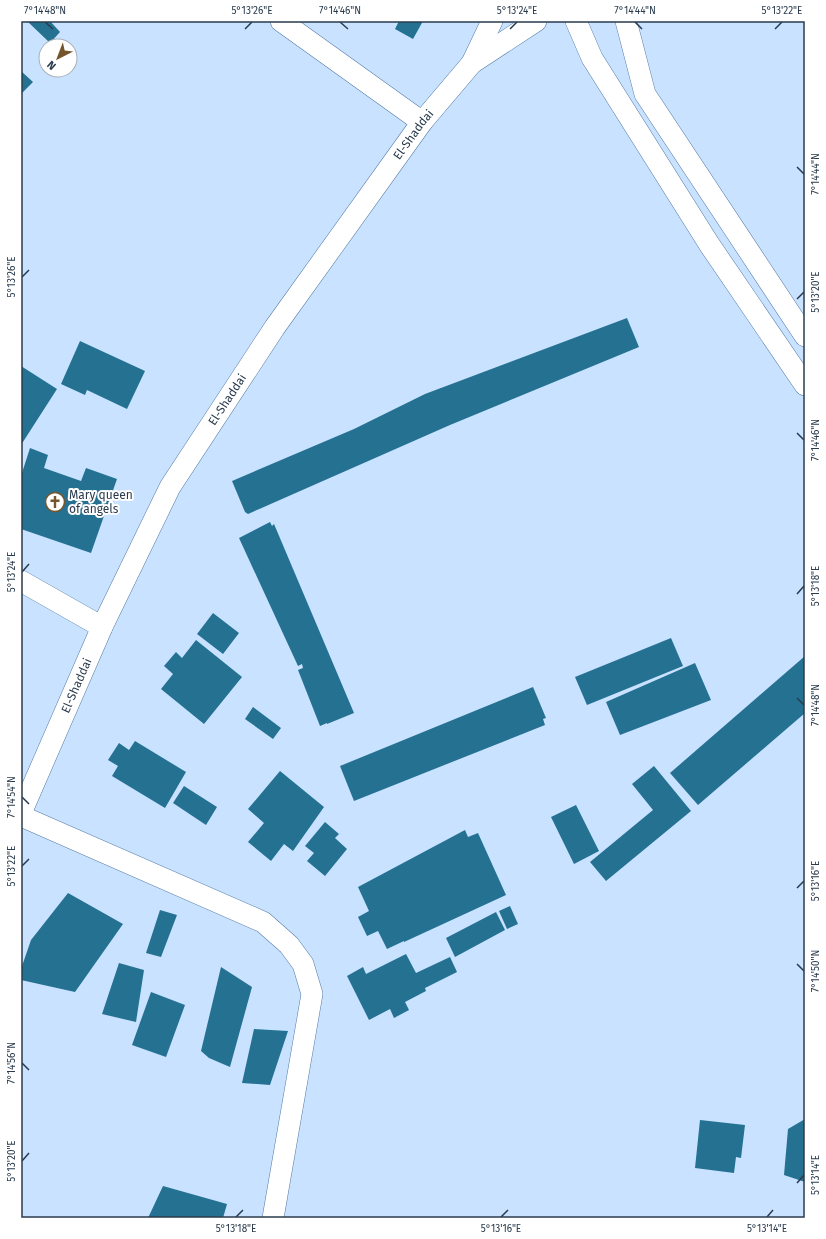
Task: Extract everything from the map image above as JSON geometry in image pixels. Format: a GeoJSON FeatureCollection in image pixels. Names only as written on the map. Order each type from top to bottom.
{"type":"FeatureCollection","features":[{"type":"Feature","properties":{"kind":"street"},"geometry":{"type":"LineString","coordinates":[[281,21],[422,122]]}},
{"type":"Feature","properties":{"kind":"street","name":"El-Shaddai"},"geometry":{"type":"LineString","coordinates":[[21,814],[102,627],[170,487],[275,327],[422,122],[472,63],[492,21]]}},
{"type":"Feature","properties":{"kind":"street"},"geometry":{"type":"LineString","coordinates":[[472,63],[536,21]]}},
{"type":"Feature","properties":{"kind":"street"},"geometry":{"type":"LineString","coordinates":[[576,21],[592,58],[709,244],[805,385]]}},
{"type":"Feature","properties":{"kind":"street"},"geometry":{"type":"LineString","coordinates":[[626,21],[645,94],[805,336]]}},
{"type":"Feature","properties":{"kind":"street"},"geometry":{"type":"LineString","coordinates":[[21,581],[102,627]]}},
{"type":"Feature","properties":{"kind":"street"},"geometry":{"type":"LineString","coordinates":[[21,814],[263,922],[289,945],[303,964],[312,994],[273,1218]]}},
{"type":"Feature","properties":{"kind":"building"},"geometry":{"type":"Polygon","coordinates":[[[27,21],[50,21],[60,32],[55,38],[45,38],[27,21]]]}},
{"type":"Feature","properties":{"kind":"building"},"geometry":{"type":"Polygon","coordinates":[[[399,21],[423,21],[413,39],[395,29],[399,21]]]}},
{"type":"Feature","properties":{"kind":"building"},"geometry":{"type":"Polygon","coordinates":[[[21,71],[33,82],[21,94],[21,71]]]}},
{"type":"Feature","properties":{"kind":"building"},"geometry":{"type":"Polygon","coordinates":[[[627,318],[639,347],[450,425],[248,514],[245,512],[232,481],[354,429],[425,394],[627,318]]]}},
{"type":"Feature","properties":{"kind":"building"},"geometry":{"type":"Polygon","coordinates":[[[80,341],[145,371],[127,409],[87,390],[85,395],[61,384],[80,341]]]}},
{"type":"Feature","properties":{"kind":"building"},"geometry":{"type":"Polygon","coordinates":[[[21,366],[57,389],[21,445],[21,366]]]}},
{"type":"Feature","properties":{"kind":"building"},"geometry":{"type":"Polygon","coordinates":[[[30,448],[48,455],[44,468],[81,481],[86,468],[117,479],[91,553],[21,529],[21,476],[30,448]]]}},
{"type":"Feature","properties":{"kind":"building"},"geometry":{"type":"Polygon","coordinates":[[[270,522],[272,526],[274,524],[354,713],[320,726],[298,670],[303,668],[302,664],[298,666],[239,538],[270,522]]]}},
{"type":"Feature","properties":{"kind":"building"},"geometry":{"type":"Polygon","coordinates":[[[213,613],[239,633],[223,654],[197,634],[213,613]]]}},
{"type":"Feature","properties":{"kind":"building"},"geometry":{"type":"Polygon","coordinates":[[[671,638],[683,666],[587,705],[575,677],[671,638]]]}},
{"type":"Feature","properties":{"kind":"building"},"geometry":{"type":"Polygon","coordinates":[[[196,640],[242,677],[204,724],[161,689],[173,674],[164,666],[176,652],[182,658],[196,640]]]}},
{"type":"Feature","properties":{"kind":"building"},"geometry":{"type":"Polygon","coordinates":[[[805,656],[805,713],[698,805],[670,773],[805,656]]]}},
{"type":"Feature","properties":{"kind":"building"},"geometry":{"type":"Polygon","coordinates":[[[695,663],[711,700],[620,735],[606,702],[695,663]]]}},
{"type":"Feature","properties":{"kind":"building"},"geometry":{"type":"Polygon","coordinates":[[[533,687],[546,718],[543,719],[545,725],[354,801],[340,766],[533,687]]]}},
{"type":"Feature","properties":{"kind":"building"},"geometry":{"type":"Polygon","coordinates":[[[253,707],[281,728],[273,739],[245,719],[253,707]]]}},
{"type":"Feature","properties":{"kind":"building"},"geometry":{"type":"Polygon","coordinates":[[[135,741],[186,772],[165,808],[112,776],[118,766],[108,760],[119,743],[129,750],[135,741]]]}},
{"type":"Feature","properties":{"kind":"building"},"geometry":{"type":"Polygon","coordinates":[[[654,766],[691,811],[606,881],[590,862],[653,810],[632,784],[654,766]]]}},
{"type":"Feature","properties":{"kind":"building"},"geometry":{"type":"Polygon","coordinates":[[[280,771],[324,807],[293,851],[284,844],[271,861],[248,842],[264,823],[248,809],[280,771]]]}},
{"type":"Feature","properties":{"kind":"building"},"geometry":{"type":"Polygon","coordinates":[[[184,786],[217,807],[206,825],[173,803],[184,786]]]}},
{"type":"Feature","properties":{"kind":"building"},"geometry":{"type":"Polygon","coordinates":[[[576,805],[599,851],[574,864],[551,817],[576,805]]]}},
{"type":"Feature","properties":{"kind":"building"},"geometry":{"type":"Polygon","coordinates":[[[325,822],[339,834],[335,838],[347,849],[325,876],[307,861],[314,853],[305,846],[325,822]]]}},
{"type":"Feature","properties":{"kind":"building"},"geometry":{"type":"Polygon","coordinates":[[[465,830],[468,837],[478,833],[506,895],[387,949],[378,931],[367,936],[358,917],[369,911],[358,887],[465,830]]]}},
{"type":"Feature","properties":{"kind":"building"},"geometry":{"type":"Polygon","coordinates":[[[68,893],[123,924],[75,992],[21,980],[21,969],[31,940],[68,893]]]}},
{"type":"Feature","properties":{"kind":"building"},"geometry":{"type":"Polygon","coordinates":[[[510,906],[518,924],[507,929],[499,911],[510,906]]]}},
{"type":"Feature","properties":{"kind":"building"},"geometry":{"type":"Polygon","coordinates":[[[160,910],[177,915],[161,957],[146,953],[160,910]]]}},
{"type":"Feature","properties":{"kind":"building"},"geometry":{"type":"Polygon","coordinates":[[[496,912],[505,930],[455,957],[446,938],[496,912]]]}},
{"type":"Feature","properties":{"kind":"building"},"geometry":{"type":"Polygon","coordinates":[[[406,954],[416,973],[450,957],[457,972],[425,988],[426,991],[405,1002],[409,1010],[394,1018],[390,1009],[369,1020],[347,976],[363,967],[366,974],[406,954]]]}},
{"type":"Feature","properties":{"kind":"building"},"geometry":{"type":"Polygon","coordinates":[[[119,963],[144,970],[136,1022],[102,1014],[119,963]]]}},
{"type":"Feature","properties":{"kind":"building"},"geometry":{"type":"Polygon","coordinates":[[[221,967],[252,987],[230,1067],[209,1058],[201,1051],[221,967]]]}},
{"type":"Feature","properties":{"kind":"building"},"geometry":{"type":"Polygon","coordinates":[[[151,992],[185,1005],[166,1057],[132,1045],[151,992]]]}},
{"type":"Feature","properties":{"kind":"building"},"geometry":{"type":"Polygon","coordinates":[[[254,1029],[288,1031],[270,1085],[242,1083],[254,1029]]]}},
{"type":"Feature","properties":{"kind":"building"},"geometry":{"type":"Polygon","coordinates":[[[805,1119],[805,1182],[784,1175],[788,1129],[805,1119]]]}},
{"type":"Feature","properties":{"kind":"building"},"geometry":{"type":"Polygon","coordinates":[[[700,1120],[745,1125],[741,1158],[736,1157],[734,1173],[695,1168],[700,1120]]]}},
{"type":"Feature","properties":{"kind":"building"},"geometry":{"type":"Polygon","coordinates":[[[163,1186],[227,1204],[223,1218],[148,1218],[163,1186]]]}},
{"type":"Feature","properties":{"kind":"place","name":"Mary queen of angels"},"geometry":{"type":"Point","coordinates":[55,502]}}]}
